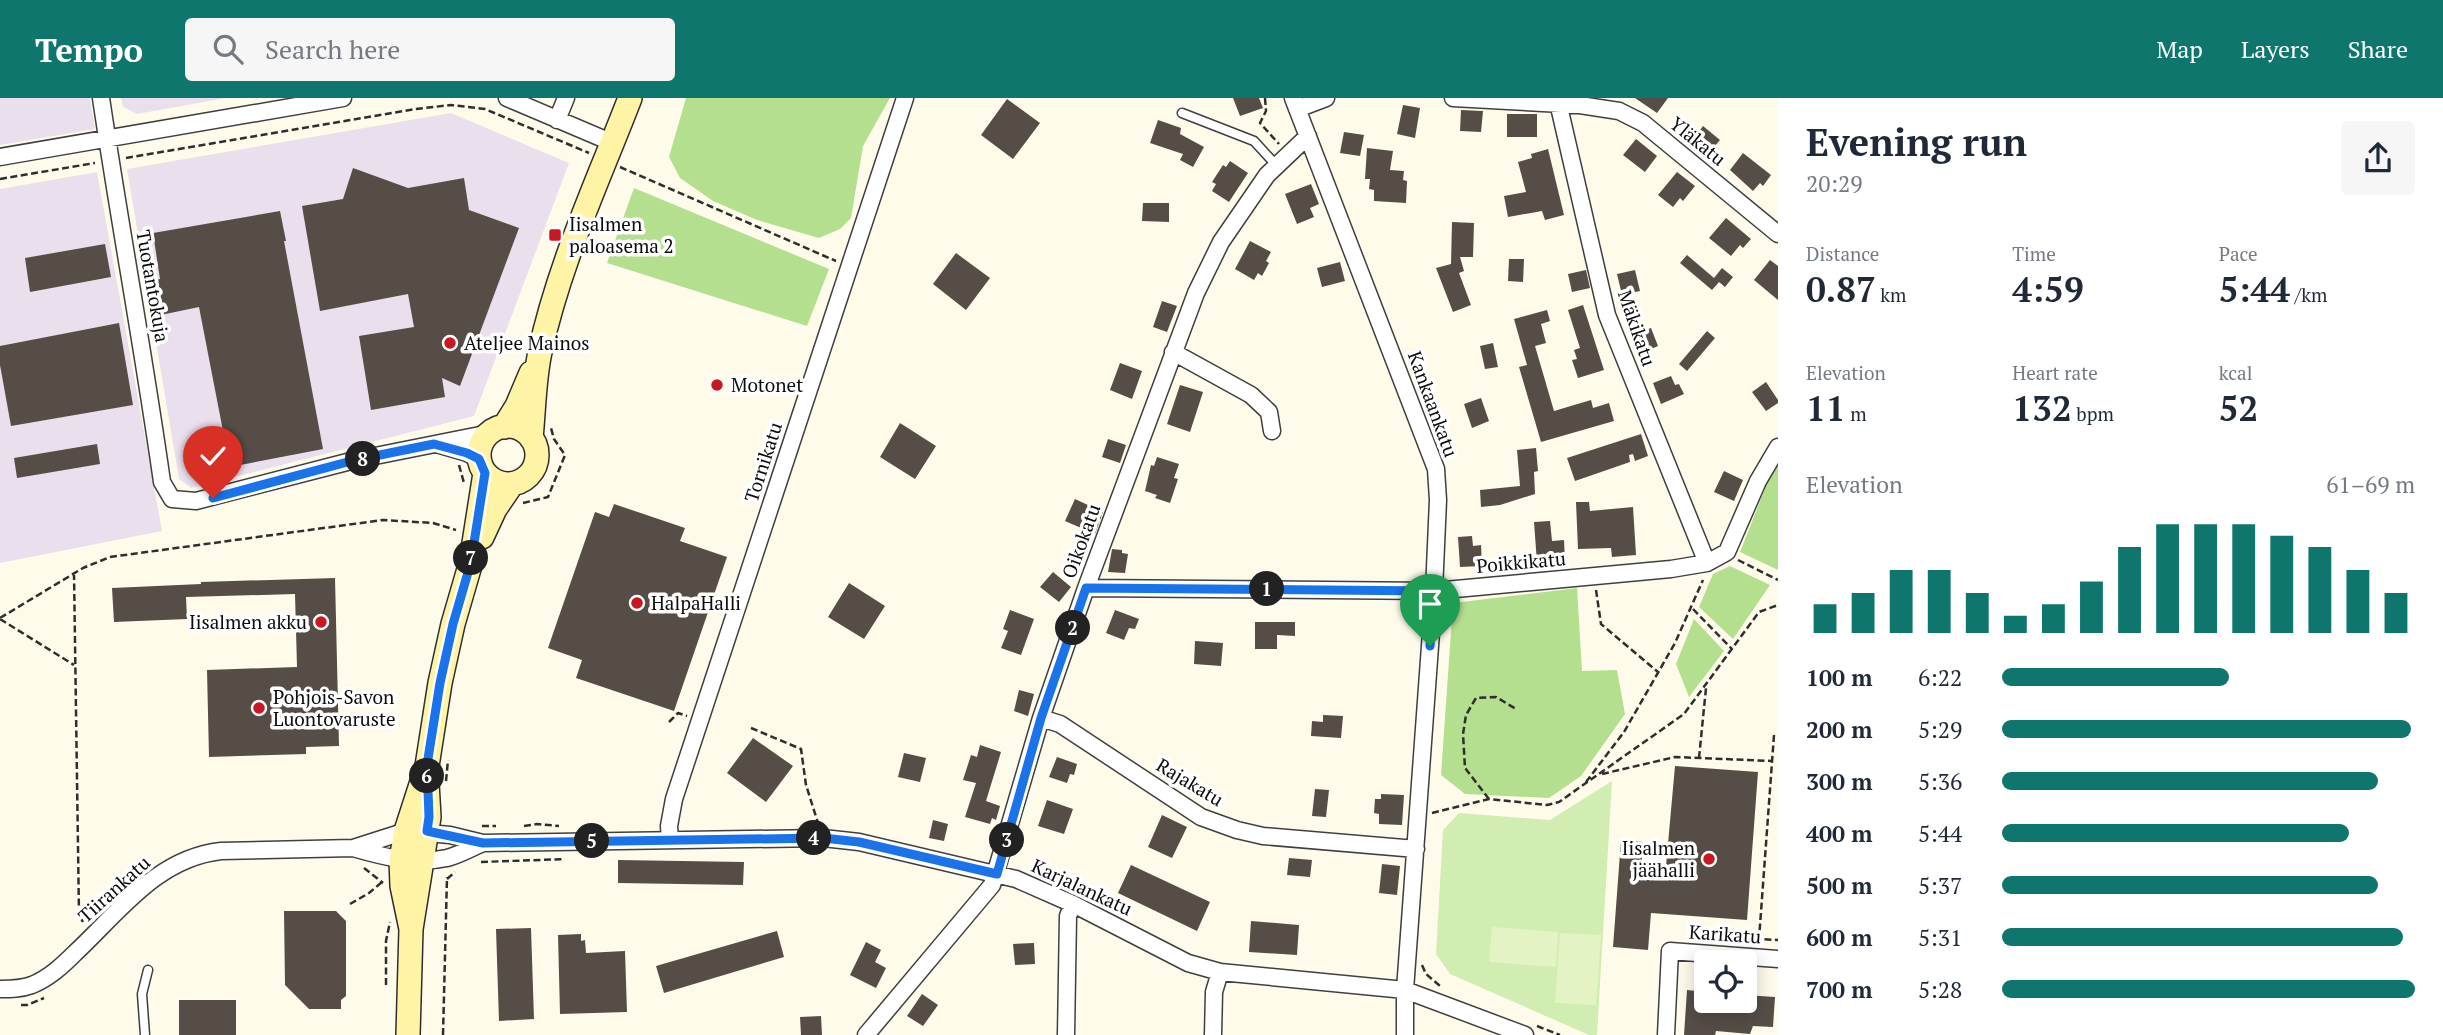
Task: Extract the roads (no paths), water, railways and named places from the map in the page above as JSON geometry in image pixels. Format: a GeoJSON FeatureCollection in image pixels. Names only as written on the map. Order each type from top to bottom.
{"type":"FeatureCollection","features":[{"type":"Feature","properties":{"kind":"street","name":"Tuotantokuja"},"geometry":{"type":"LineString","coordinates":[[101,98],[142,341],[162,482],[172,499],[196,501],[355,460],[434,444]]}},
{"type":"Feature","properties":{"kind":"street"},"geometry":{"type":"LineString","coordinates":[[0,157],[343,98]]}},
{"type":"Feature","properties":{"kind":"street"},"geometry":{"type":"LineString","coordinates":[[507,98],[558,120],[609,152]]}},
{"type":"Feature","properties":{"kind":"street"},"geometry":{"type":"LineString","coordinates":[[558,120],[566,98]]}},
{"type":"Feature","properties":{"kind":"street"},"geometry":{"type":"LineString","coordinates":[[408,1035],[401,924],[402,886],[412,860],[440,683],[471,562],[475,536],[475,461],[481,444],[517,406],[539,354],[565,266],[630,98]]}},
{"type":"Feature","properties":{"kind":"street","name":"Tornikatu"},"geometry":{"type":"LineString","coordinates":[[670,840],[669,826],[674,799],[905,98]]}},
{"type":"Feature","properties":{"kind":"street"},"geometry":{"type":"LineString","coordinates":[[1295,104],[1326,98]]}},
{"type":"Feature","properties":{"kind":"street","name":"Yläkatu"},"geometry":{"type":"LineString","coordinates":[[1453,98],[1558,101],[1619,111],[1643,123],[1778,234]]}},
{"type":"Feature","properties":{"kind":"street","name":"Mäkikatu"},"geometry":{"type":"LineString","coordinates":[[1558,101],[1607,315],[1707,563]]}},
{"type":"Feature","properties":{"kind":"street","name":"Kankaankatu"},"geometry":{"type":"LineString","coordinates":[[1295,104],[1436,469],[1438,500],[1434,591],[1405,990],[1405,1035]]}},
{"type":"Feature","properties":{"kind":"street","name":"Oikokatu"},"geometry":{"type":"LineString","coordinates":[[866,1035],[990,887],[997,874],[1041,718],[1086,588],[1196,293],[1221,242],[1267,175],[1308,136]]}},
{"type":"Feature","properties":{"kind":"street"},"geometry":{"type":"LineString","coordinates":[[1173,352],[1251,396],[1269,412],[1272,431]]}},
{"type":"Feature","properties":{"kind":"street"},"geometry":{"type":"LineString","coordinates":[[531,438],[539,354]]}},
{"type":"Feature","properties":{"kind":"street"},"geometry":{"type":"LineString","coordinates":[[519,428],[531,438],[537,451],[535,466],[526,478],[512,484],[497,482],[475,461],[434,444],[497,430],[519,428]]}},
{"type":"Feature","properties":{"kind":"street","name":"Poikkikatu"},"geometry":{"type":"LineString","coordinates":[[1086,588],[1434,591],[1671,569],[1707,563],[1727,552],[1759,481],[1778,447]]}},
{"type":"Feature","properties":{"kind":"street"},"geometry":{"type":"LineString","coordinates":[[471,562],[495,509],[512,484]]}},
{"type":"Feature","properties":{"kind":"street","name":"Rajakatu"},"geometry":{"type":"LineString","coordinates":[[1041,718],[1060,724],[1201,817],[1237,830],[1263,836],[1416,849]]}},
{"type":"Feature","properties":{"kind":"street","name":"Karjalankatu"},"geometry":{"type":"LineString","coordinates":[[416,831],[483,843],[823,838],[859,842],[997,874],[1031,885],[1188,963],[1220,972],[1405,990],[1530,1030]]}},
{"type":"Feature","properties":{"kind":"street","name":"Tiirankatu"},"geometry":{"type":"LineString","coordinates":[[354,856],[416,831]]}},
{"type":"Feature","properties":{"kind":"street","name":"Karjalankatu"},"geometry":{"type":"LineString","coordinates":[[412,860],[449,858],[483,843]]}},
{"type":"Feature","properties":{"kind":"street","name":"Tiirankatu"},"geometry":{"type":"LineString","coordinates":[[0,989],[17,989],[45,979],[156,876],[203,853],[221,851],[412,860]]}},
{"type":"Feature","properties":{"kind":"street"},"geometry":{"type":"LineString","coordinates":[[1066,1035],[1068,916],[1073,904]]}},
{"type":"Feature","properties":{"kind":"street","name":"Karikatu"},"geometry":{"type":"LineString","coordinates":[[1666,1035],[1670,951],[1778,959]]}},
{"type":"Feature","properties":{"kind":"street"},"geometry":{"type":"LineString","coordinates":[[1213,1035],[1214,992],[1220,972]]}},
{"type":"Feature","properties":{"kind":"lane"},"geometry":{"type":"LineString","coordinates":[[1182,113],[1254,141],[1283,160]]}},
{"type":"Feature","properties":{"kind":"lane"},"geometry":{"type":"LineString","coordinates":[[145,1035],[142,994],[148,970]]}},
{"type":"Feature","properties":{"kind":"place","name":"Iisalmen paloasema 2"},"geometry":{"type":"Point","coordinates":[555,235]}},
{"type":"Feature","properties":{"kind":"place","name":"Ateljee Mainos"},"geometry":{"type":"Point","coordinates":[450,343]}},
{"type":"Feature","properties":{"kind":"place","name":"Motonet"},"geometry":{"type":"Point","coordinates":[717,385]}},
{"type":"Feature","properties":{"kind":"place","name":"HalpaHalli"},"geometry":{"type":"Point","coordinates":[637,603]}},
{"type":"Feature","properties":{"kind":"place","name":"Iisalmen akku"},"geometry":{"type":"Point","coordinates":[321,622]}},
{"type":"Feature","properties":{"kind":"place","name":"Pohjois-Savon Luontovaruste"},"geometry":{"type":"Point","coordinates":[259,708]}},
{"type":"Feature","properties":{"kind":"place","name":"Iisalmen jäähalli"},"geometry":{"type":"Point","coordinates":[1709,859]}}]}
